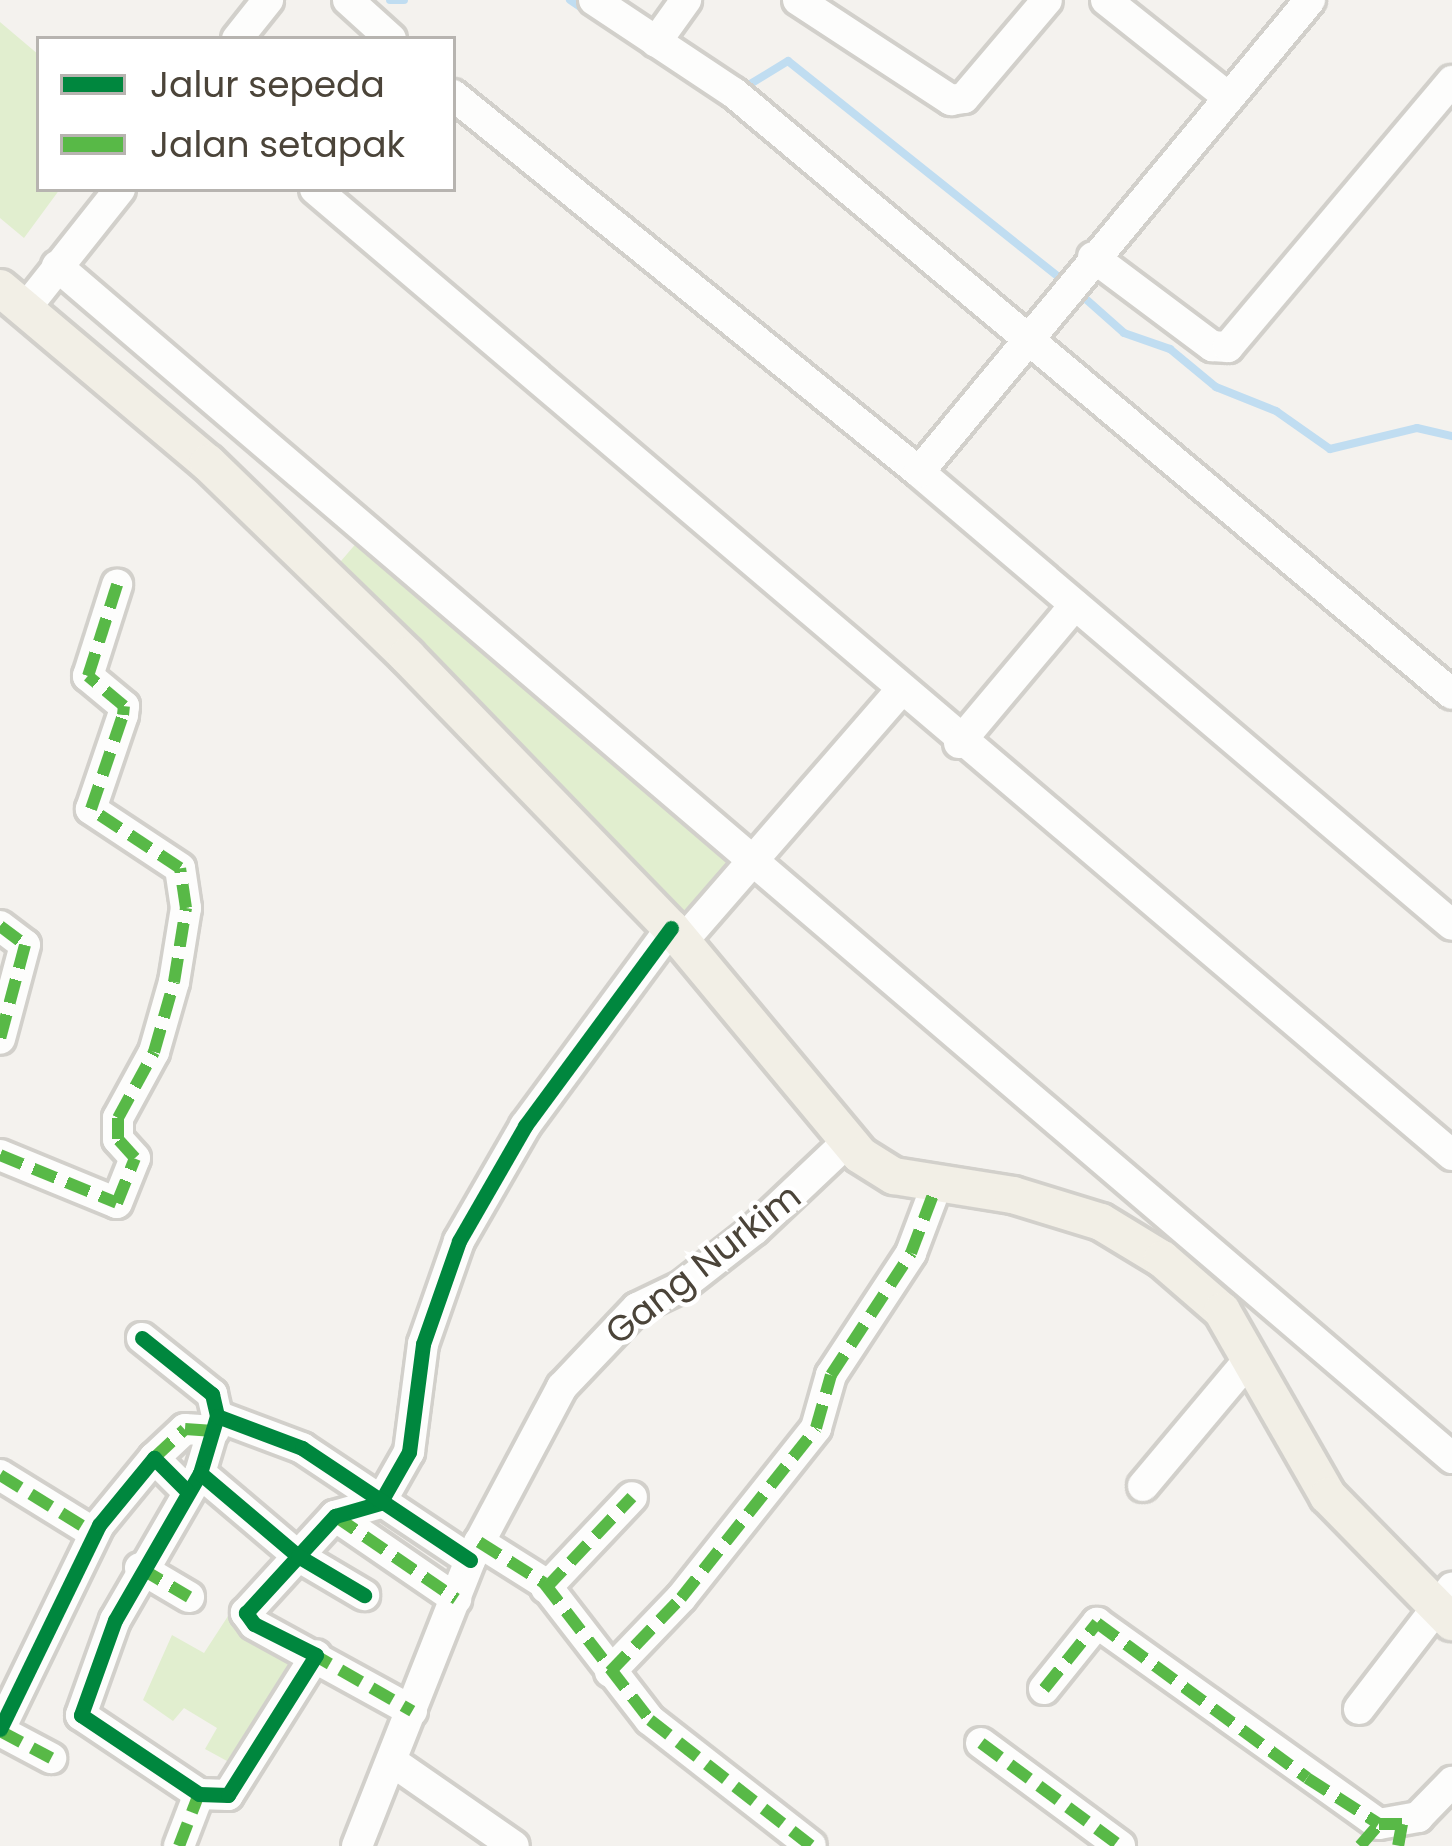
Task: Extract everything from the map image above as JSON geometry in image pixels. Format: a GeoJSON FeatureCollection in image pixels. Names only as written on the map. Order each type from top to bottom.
{"type":"FeatureCollection","features":[{"type":"Feature","properties":{"kind":"main road"},"geometry":{"type":"LineString","coordinates":[[13,299],[224,479],[676,935],[846,1143],[883,1171],[936,1187],[1013,1195],[1120,1233],[1222,1311],[1247,1362],[1328,1496],[1446,1606]]}},
{"type":"Feature","properties":{"kind":"street"},"geometry":{"type":"LineString","coordinates":[[239,36],[268,0]]}},
{"type":"Feature","properties":{"kind":"street"},"geometry":{"type":"LineString","coordinates":[[348,0],[388,36]]}},
{"type":"Feature","properties":{"kind":"street"},"geometry":{"type":"LineString","coordinates":[[594,0],[734,93],[1028,334],[1452,694]]}},
{"type":"Feature","properties":{"kind":"street"},"geometry":{"type":"LineString","coordinates":[[656,42],[686,0]]}},
{"type":"Feature","properties":{"kind":"street"},"geometry":{"type":"LineString","coordinates":[[798,0],[951,100],[964,98],[1046,0]]}},
{"type":"Feature","properties":{"kind":"street"},"geometry":{"type":"LineString","coordinates":[[1106,0],[1228,98]]}},
{"type":"Feature","properties":{"kind":"street"},"geometry":{"type":"LineString","coordinates":[[919,472],[1075,276],[1310,0]]}},
{"type":"Feature","properties":{"kind":"street"},"geometry":{"type":"LineString","coordinates":[[1075,276],[1212,346],[1228,347],[1452,81]]}},
{"type":"Feature","properties":{"kind":"street"},"geometry":{"type":"LineString","coordinates":[[456,97],[919,472],[1452,926]]}},
{"type":"Feature","properties":{"kind":"street"},"geometry":{"type":"LineString","coordinates":[[13,299],[58,266],[118,192]]}},
{"type":"Feature","properties":{"kind":"street"},"geometry":{"type":"LineString","coordinates":[[318,192],[959,743],[1452,1156]]}},
{"type":"Feature","properties":{"kind":"street"},"geometry":{"type":"LineString","coordinates":[[58,266],[1452,1458]]}},
{"type":"Feature","properties":{"kind":"street"},"geometry":{"type":"LineString","coordinates":[[0,1155],[117,1203],[135,1158],[115,1129],[154,1052],[174,982],[186,908],[180,868],[92,808],[123,715],[124,706],[88,676],[117,585]]}},
{"type":"Feature","properties":{"kind":"street"},"geometry":{"type":"LineString","coordinates":[[959,743],[1075,605]]}},
{"type":"Feature","properties":{"kind":"street"},"geometry":{"type":"LineString","coordinates":[[412,1711],[254,1624],[246,1612],[335,1516],[380,1503],[409,1452],[423,1344],[459,1241],[525,1126],[676,935],[756,865],[900,691]]}},
{"type":"Feature","properties":{"kind":"street"},"geometry":{"type":"LineString","coordinates":[[0,926],[25,945],[0,1039]]}},
{"type":"Feature","properties":{"kind":"street","name":"Gang Nurkim"},"geometry":{"type":"LineString","coordinates":[[358,1846],[474,1551],[579,1364],[637,1309],[681,1287],[754,1230],[846,1143]]}},
{"type":"Feature","properties":{"kind":"street"},"geometry":{"type":"LineString","coordinates":[[610,1672],[681,1598],[816,1428],[831,1375],[901,1271],[936,1187]]}},
{"type":"Feature","properties":{"kind":"street"},"geometry":{"type":"LineString","coordinates":[[142,1338],[212,1394],[215,1424],[194,1482],[140,1568],[81,1715],[200,1794],[230,1793],[316,1655]]}},
{"type":"Feature","properties":{"kind":"street"},"geometry":{"type":"LineString","coordinates":[[1143,1486],[1247,1362]]}},
{"type":"Feature","properties":{"kind":"street"},"geometry":{"type":"LineString","coordinates":[[51,1758],[0,1730],[94,1533],[154,1458],[185,1429],[215,1424],[302,1448],[380,1503],[546,1588],[650,1720],[811,1846]]}},
{"type":"Feature","properties":{"kind":"street"},"geometry":{"type":"LineString","coordinates":[[154,1458],[364,1595]]}},
{"type":"Feature","properties":{"kind":"street"},"geometry":{"type":"LineString","coordinates":[[0,1474],[94,1533]]}},
{"type":"Feature","properties":{"kind":"street"},"geometry":{"type":"LineString","coordinates":[[546,1588],[632,1497]]}},
{"type":"Feature","properties":{"kind":"street"},"geometry":{"type":"LineString","coordinates":[[335,1516],[455,1599]]}},
{"type":"Feature","properties":{"kind":"street"},"geometry":{"type":"LineString","coordinates":[[140,1568],[189,1597]]}},
{"type":"Feature","properties":{"kind":"street"},"geometry":{"type":"LineString","coordinates":[[1359,1709],[1446,1606]]}},
{"type":"Feature","properties":{"kind":"street"},"geometry":{"type":"LineString","coordinates":[[1044,1689],[1097,1623],[1385,1835],[1452,1782]]}},
{"type":"Feature","properties":{"kind":"street"},"geometry":{"type":"LineString","coordinates":[[981,1743],[1120,1846]]}},
{"type":"Feature","properties":{"kind":"street"},"geometry":{"type":"LineString","coordinates":[[393,1762],[514,1846]]}},
{"type":"Feature","properties":{"kind":"street"},"geometry":{"type":"LineString","coordinates":[[179,1846],[200,1794]]}},
{"type":"Feature","properties":{"kind":"green space"},"geometry":{"type":"Polygon","coordinates":[[[0,22],[36,52],[36,192],[58,192],[24,238],[0,218],[0,22]]]}},
{"type":"Feature","properties":{"kind":"green space"},"geometry":{"type":"Polygon","coordinates":[[[365,533],[740,861],[680,932],[335,568],[365,533]]]}},
{"type":"Feature","properties":{"kind":"green space"},"geometry":{"type":"Polygon","coordinates":[[[230,1613],[313,1662],[249,1773],[205,1749],[217,1728],[184,1708],[173,1721],[143,1700],[172,1635],[204,1653],[230,1613]]]}},
{"type":"Feature","properties":{"kind":"waterway"},"geometry":{"type":"LineString","coordinates":[[390,0],[404,0]]}},
{"type":"Feature","properties":{"kind":"waterway"},"geometry":{"type":"LineString","coordinates":[[570,0],[589,13]]}},
{"type":"Feature","properties":{"kind":"waterway"},"geometry":{"type":"LineString","coordinates":[[646,52],[699,85]]}},
{"type":"Feature","properties":{"kind":"waterway"},"geometry":{"type":"LineString","coordinates":[[742,89],[788,61],[1067,284]]}},
{"type":"Feature","properties":{"kind":"waterway"},"geometry":{"type":"LineString","coordinates":[[1079,293],[1124,333],[1170,349],[1216,387],[1276,411],[1330,449],[1417,428],[1452,436]]}},
{"type":"Feature","properties":{"kind":"marked path"},"geometry":{"type":"LineString","coordinates":[[0,1155],[117,1203],[135,1158],[118,1139],[118,1118],[154,1052],[174,982],[186,908],[180,868],[91,809],[123,715],[124,706],[88,676],[117,585]]}},
{"type":"Feature","properties":{"kind":"marked path"},"geometry":{"type":"LineString","coordinates":[[0,926],[25,945],[0,1039]]}},
{"type":"Feature","properties":{"kind":"marked path"},"geometry":{"type":"LineString","coordinates":[[610,1672],[681,1598],[816,1428],[831,1375],[911,1253],[936,1187]]}},
{"type":"Feature","properties":{"kind":"marked path"},"geometry":{"type":"LineString","coordinates":[[154,1458],[185,1429],[214,1431]]}},
{"type":"Feature","properties":{"kind":"marked path"},"geometry":{"type":"LineString","coordinates":[[0,1475],[94,1533]]}},
{"type":"Feature","properties":{"kind":"marked path"},"geometry":{"type":"LineString","coordinates":[[546,1588],[632,1497]]}},
{"type":"Feature","properties":{"kind":"marked path"},"geometry":{"type":"LineString","coordinates":[[335,1516],[456,1599]]}},
{"type":"Feature","properties":{"kind":"marked path"},"geometry":{"type":"LineString","coordinates":[[479,1542],[544,1583],[650,1720],[811,1846]]}},
{"type":"Feature","properties":{"kind":"marked path"},"geometry":{"type":"LineString","coordinates":[[140,1568],[189,1597]]}},
{"type":"Feature","properties":{"kind":"marked path"},"geometry":{"type":"LineString","coordinates":[[1044,1689],[1097,1623],[1307,1778],[1379,1824],[1402,1824],[1398,1846]]}},
{"type":"Feature","properties":{"kind":"marked path"},"geometry":{"type":"LineString","coordinates":[[309,1652],[412,1711]]}},
{"type":"Feature","properties":{"kind":"marked path"},"geometry":{"type":"LineString","coordinates":[[0,1731],[51,1758]]}},
{"type":"Feature","properties":{"kind":"marked path"},"geometry":{"type":"LineString","coordinates":[[981,1743],[1120,1846]]}},
{"type":"Feature","properties":{"kind":"marked path"},"geometry":{"type":"LineString","coordinates":[[179,1846],[199,1794]]}},
{"type":"Feature","properties":{"kind":"marked path"},"geometry":{"type":"LineString","coordinates":[[1360,1846],[1379,1824]]}},
{"type":"Feature","properties":{"kind":"cycle path"},"geometry":{"type":"LineString","coordinates":[[142,1338],[212,1394],[217,1416],[200,1473],[115,1620],[81,1715],[199,1794],[228,1795],[316,1655],[254,1624],[246,1613],[335,1516],[380,1503],[409,1452],[423,1344],[459,1241],[525,1126],[671,928]]}},
{"type":"Feature","properties":{"kind":"cycle path"},"geometry":{"type":"LineString","coordinates":[[217,1416],[302,1448],[470,1560]]}},
{"type":"Feature","properties":{"kind":"cycle path"},"geometry":{"type":"LineString","coordinates":[[0,1729],[99,1525],[154,1458],[187,1491]]}},
{"type":"Feature","properties":{"kind":"cycle path"},"geometry":{"type":"LineString","coordinates":[[200,1473],[298,1556],[364,1595]]}}]}
